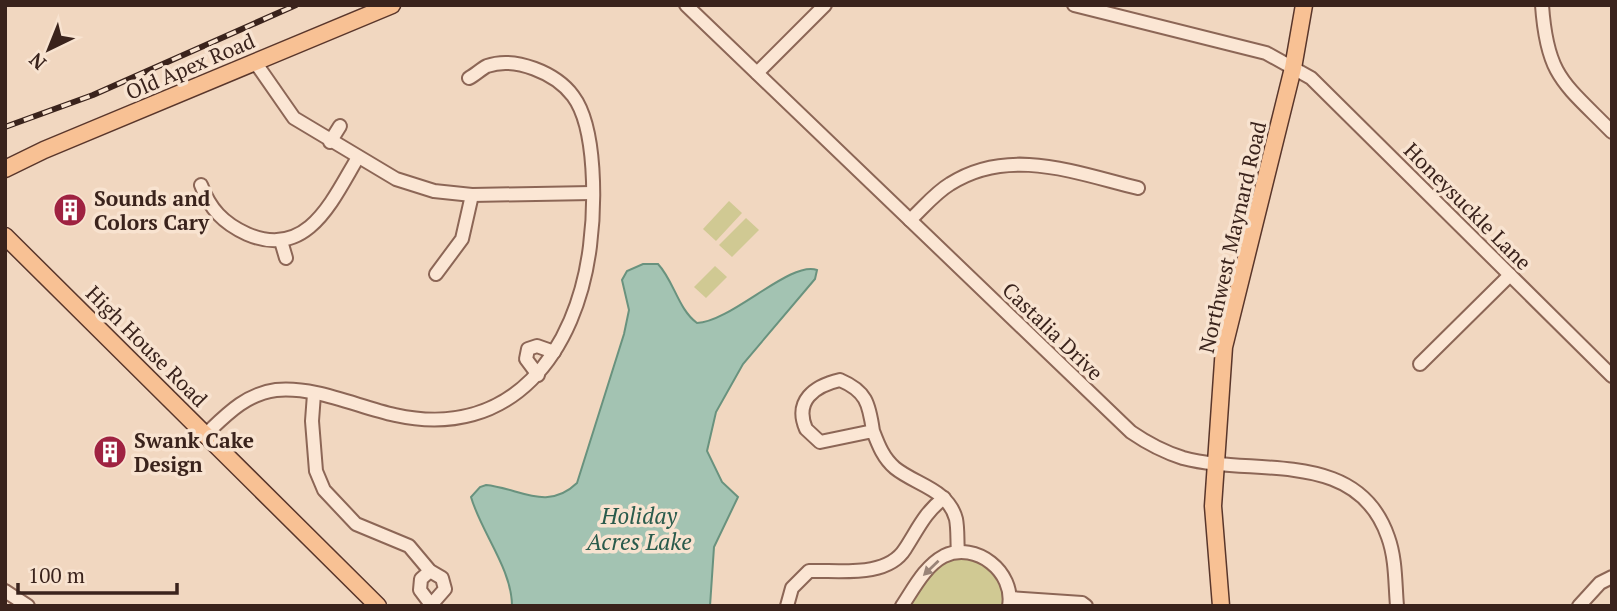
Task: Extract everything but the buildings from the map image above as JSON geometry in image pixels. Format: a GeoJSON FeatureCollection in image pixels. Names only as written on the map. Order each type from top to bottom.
{"type":"FeatureCollection","features":[{"type":"Feature","properties":{"kind":"main road","name":"Old Apex Road"},"geometry":{"type":"LineString","coordinates":[[5,169],[392,5]]}},
{"type":"Feature","properties":{"kind":"main road","name":"Northwest Maynard Road"},"geometry":{"type":"LineString","coordinates":[[1221,606],[1213,506],[1213,463],[1224,347],[1293,68],[1304,5]]}},
{"type":"Feature","properties":{"kind":"main road","name":"High House Road"},"geometry":{"type":"LineString","coordinates":[[5,236],[378,606]]}},
{"type":"Feature","properties":{"kind":"street","name":"Castalia Drive"},"geometry":{"type":"LineString","coordinates":[[686,5],[1131,432],[1173,454],[1213,463],[1315,473],[1342,482],[1355,492],[1375,511],[1389,540],[1397,606]]}},
{"type":"Feature","properties":{"kind":"street"},"geometry":{"type":"LineString","coordinates":[[757,73],[825,5]]}},
{"type":"Feature","properties":{"kind":"street","name":"Honeysuckle Lane"},"geometry":{"type":"LineString","coordinates":[[1074,5],[1278,57],[1322,87],[1612,376]]}},
{"type":"Feature","properties":{"kind":"street"},"geometry":{"type":"LineString","coordinates":[[1542,5],[1544,37],[1551,64],[1565,84],[1612,132]]}},
{"type":"Feature","properties":{"kind":"street"},"geometry":{"type":"LineString","coordinates":[[255,62],[285,109],[305,127],[357,159],[419,187],[472,195],[592,192]]}},
{"type":"Feature","properties":{"kind":"street"},"geometry":{"type":"LineString","coordinates":[[206,434],[242,402],[260,393],[283,390],[314,394],[408,418],[449,419],[474,415],[495,406],[519,393],[538,374],[571,324],[584,283],[592,234],[592,192],[586,126],[581,110],[565,87],[555,79],[523,66],[487,66],[469,78]]}},
{"type":"Feature","properties":{"kind":"street"},"geometry":{"type":"LineString","coordinates":[[330,142],[340,126]]}},
{"type":"Feature","properties":{"kind":"street"},"geometry":{"type":"LineString","coordinates":[[201,185],[208,204],[225,221],[253,236],[281,241],[302,232],[320,218],[357,159]]}},
{"type":"Feature","properties":{"kind":"street"},"geometry":{"type":"LineString","coordinates":[[910,220],[950,183],[985,168],[1010,163],[1055,168],[1138,188]]}},
{"type":"Feature","properties":{"kind":"street"},"geometry":{"type":"LineString","coordinates":[[436,274],[462,239],[472,195]]}},
{"type":"Feature","properties":{"kind":"street"},"geometry":{"type":"LineString","coordinates":[[281,241],[286,258]]}},
{"type":"Feature","properties":{"kind":"street"},"geometry":{"type":"LineString","coordinates":[[1420,364],[1510,275]]}},
{"type":"Feature","properties":{"kind":"street"},"geometry":{"type":"LineString","coordinates":[[538,374],[526,359],[528,349],[537,346],[554,352]]}},
{"type":"Feature","properties":{"kind":"street"},"geometry":{"type":"LineString","coordinates":[[873,430],[820,442],[806,429],[803,407],[812,391],[839,380],[858,388],[867,398],[873,430],[881,450],[893,466],[944,498],[956,519],[958,552]]}},
{"type":"Feature","properties":{"kind":"street"},"geometry":{"type":"LineString","coordinates":[[314,394],[312,421],[316,471],[324,490],[356,524],[409,546],[430,571],[439,575],[445,585],[443,593],[432,605],[420,590],[421,579],[430,571]]}},
{"type":"Feature","properties":{"kind":"street"},"geometry":{"type":"LineString","coordinates":[[787,606],[792,588],[809,570],[881,568],[896,561],[924,516],[944,498]]}},
{"type":"Feature","properties":{"kind":"street"},"geometry":{"type":"LineString","coordinates":[[902,606],[934,563],[958,552],[971,554],[995,566],[1006,579],[1010,602],[1082,603],[1086,606]]}},
{"type":"Feature","properties":{"kind":"street"},"geometry":{"type":"LineString","coordinates":[[1579,606],[1600,583],[1612,577]]}},
{"type":"Feature","properties":{"kind":"street"},"geometry":{"type":"LineString","coordinates":[[5,592],[27,606]]}},
{"type":"Feature","properties":{"kind":"shaded area"},"geometry":{"type":"Polygon","coordinates":[[[729,201],[742,213],[716,241],[703,229],[729,201]]]}},
{"type":"Feature","properties":{"kind":"shaded area"},"geometry":{"type":"Polygon","coordinates":[[[746,218],[759,230],[732,257],[719,245],[746,218]]]}},
{"type":"Feature","properties":{"kind":"shaded area"},"geometry":{"type":"Polygon","coordinates":[[[715,266],[727,277],[706,298],[694,287],[715,266]]]}},
{"type":"Feature","properties":{"kind":"shaded area"},"geometry":{"type":"Polygon","coordinates":[[[968,556],[983,561],[1003,581],[1005,606],[908,606],[941,562],[968,556]]]}},
{"type":"Feature","properties":{"kind":"water","name":"Holiday Acres Lake"},"geometry":{"type":"Polygon","coordinates":[[[643,264],[658,264],[685,310],[697,323],[726,313],[792,274],[806,269],[817,270],[815,279],[743,364],[716,412],[707,451],[722,482],[738,497],[714,547],[710,606],[512,606],[511,592],[502,564],[471,497],[480,487],[486,485],[533,496],[555,496],[566,492],[577,483],[624,334],[629,310],[622,280],[627,271],[643,264]]]}},
{"type":"Feature","properties":{"kind":"railway"},"geometry":{"type":"LineString","coordinates":[[5,127],[93,95],[296,5]]}},
{"type":"Feature","properties":{"kind":"place","name":"Sounds and Colors Cary"},"geometry":{"type":"Point","coordinates":[70,210]}},
{"type":"Feature","properties":{"kind":"place","name":"Swank Cake Design"},"geometry":{"type":"Point","coordinates":[110,452]}}]}
